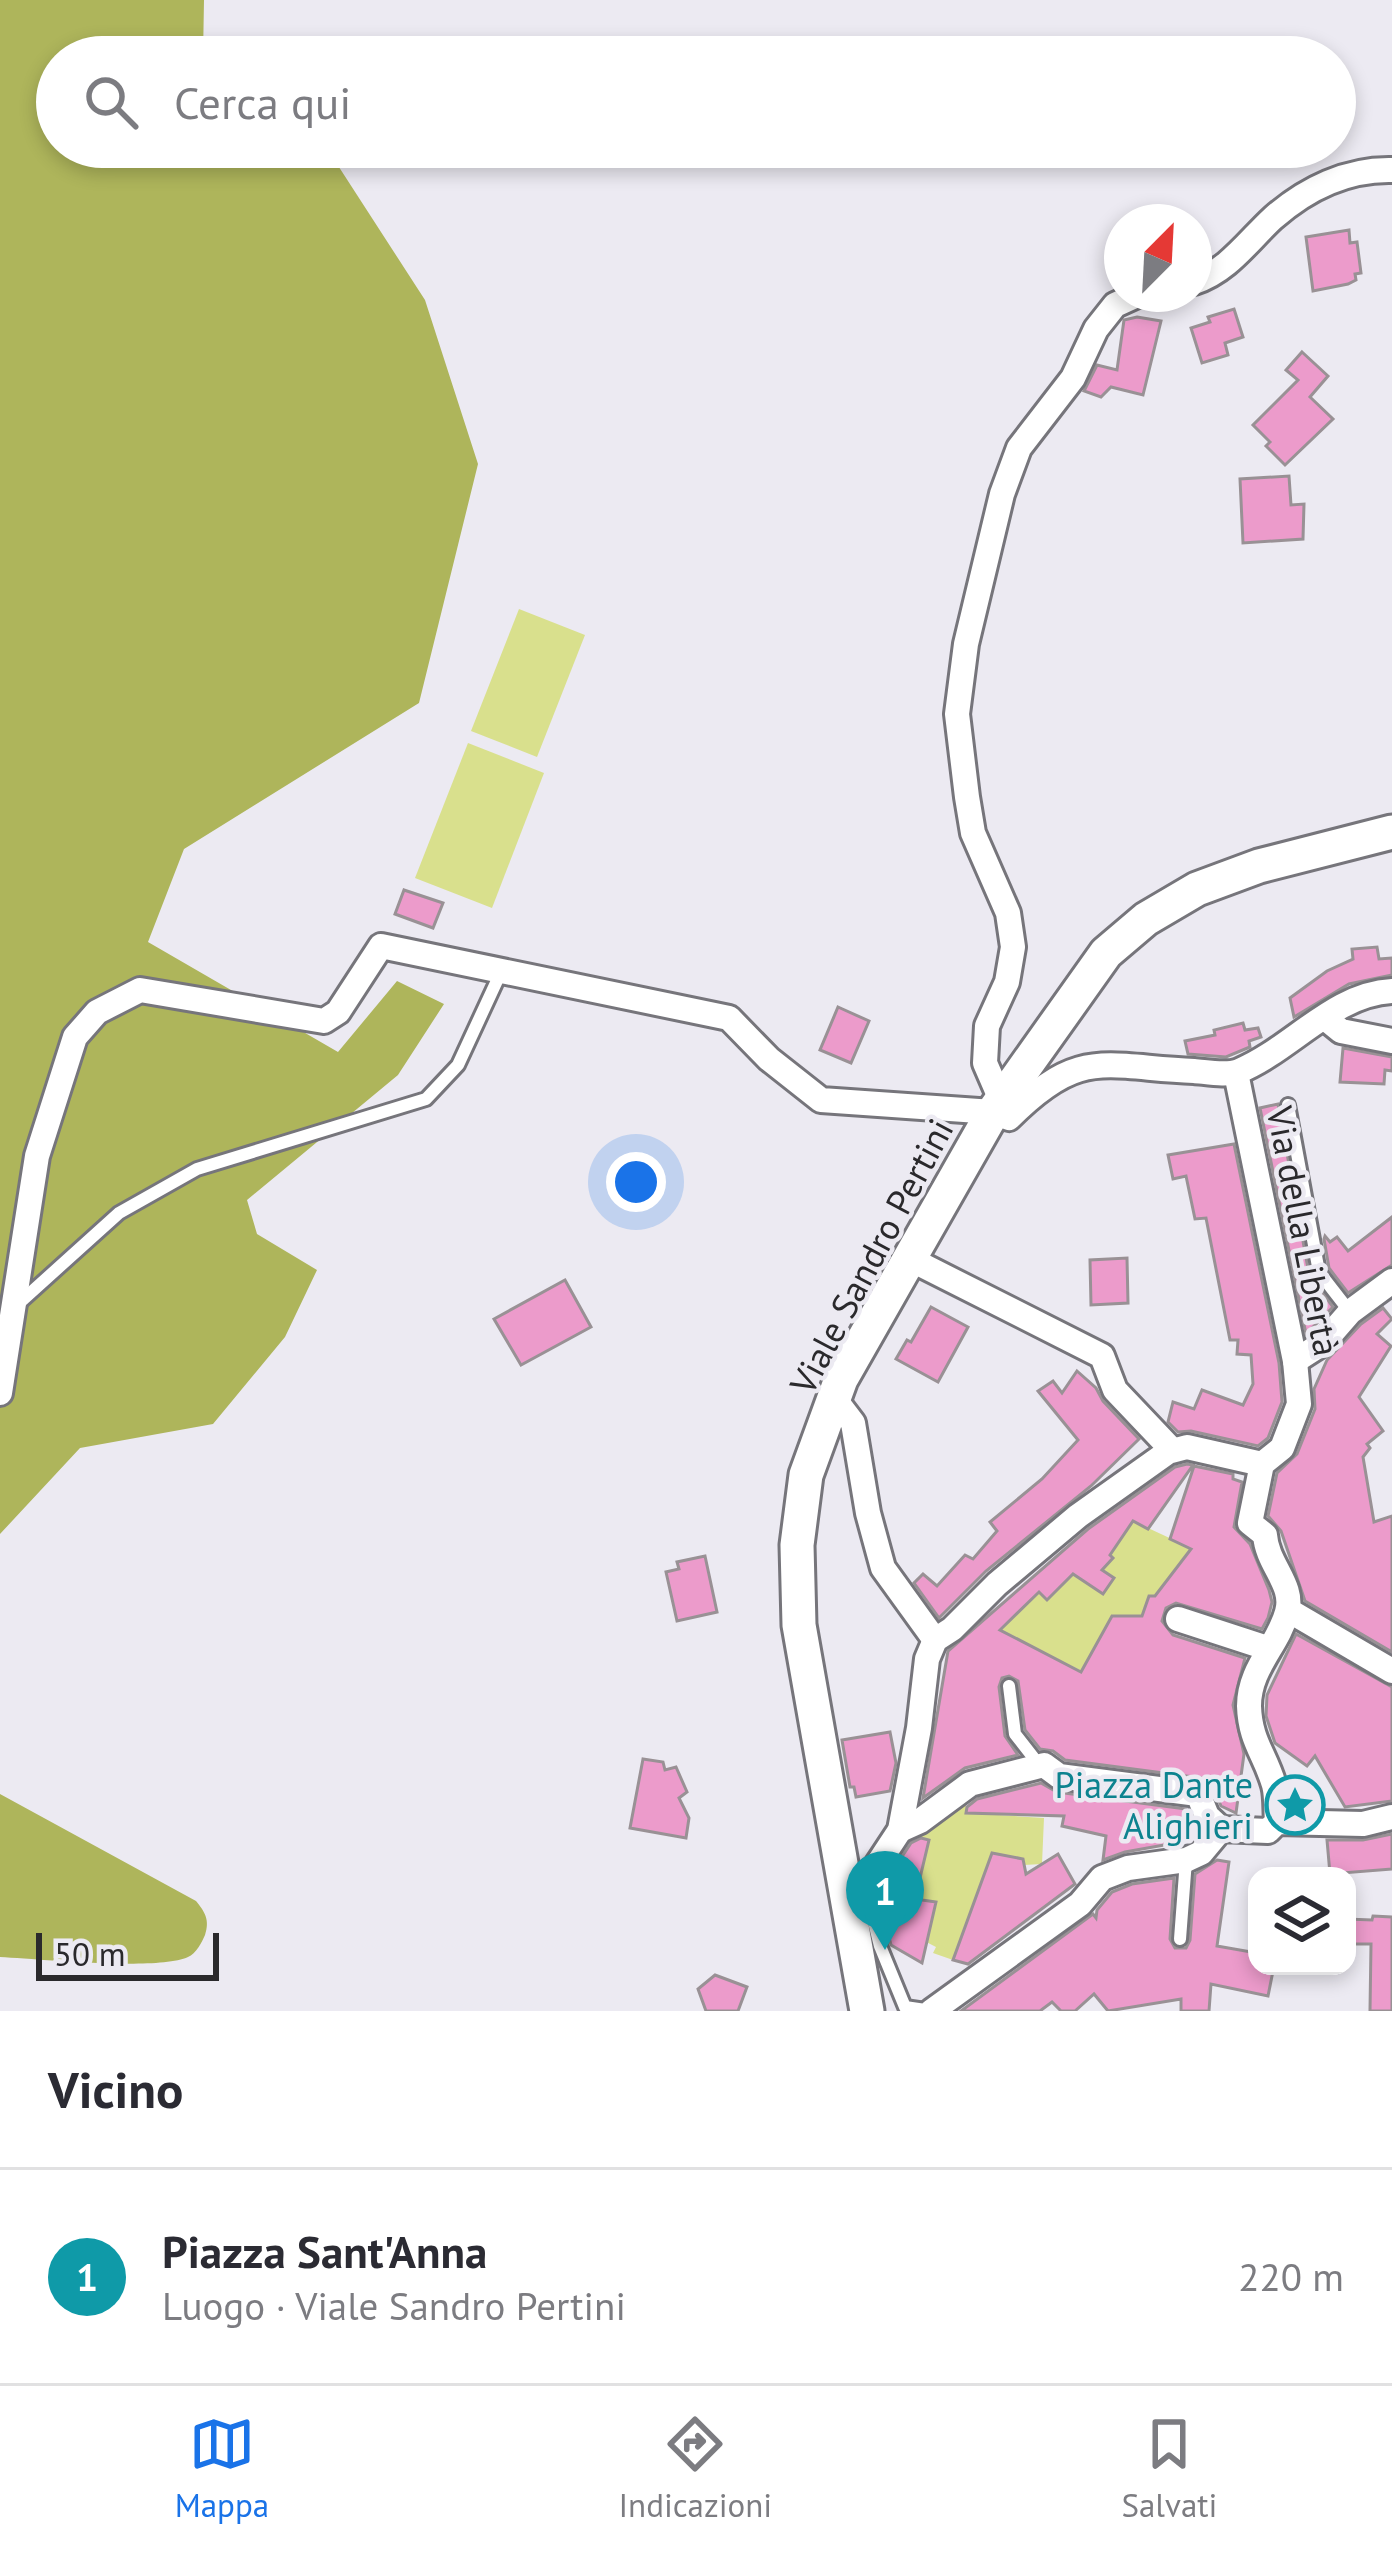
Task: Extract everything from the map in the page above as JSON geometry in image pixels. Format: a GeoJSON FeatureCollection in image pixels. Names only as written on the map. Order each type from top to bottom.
{"type":"FeatureCollection","features":[{"type":"Feature","properties":{"kind":"street"},"geometry":{"type":"LineString","coordinates":[[1212,271],[1235,258],[1275,217],[1325,183],[1366,171],[1392,170]]}},
{"type":"Feature","properties":{"kind":"street"},"geometry":{"type":"LineString","coordinates":[[0,1393],[37,1156],[75,1037],[98,1012],[140,990],[324,1021],[338,1012],[381,946],[729,1018],[769,1059],[821,1100],[997,1106],[985,1063],[987,1026],[1011,965],[1012,930],[973,832],[967,797],[957,714],[965,644],[1002,494],[1019,448],[1072,378],[1109,312]]}},
{"type":"Feature","properties":{"kind":"street","name":"Viale Sandro Pertini"},"geometry":{"type":"LineString","coordinates":[[867,2011],[855,1882],[799,1624],[796,1545],[806,1475],[834,1398],[908,1258],[997,1106],[1106,952],[1146,919],[1228,876],[1392,832]]}},
{"type":"Feature","properties":{"kind":"street","name":"Via della Libertà"},"geometry":{"type":"LineString","coordinates":[[997,1106],[1009,1118],[1034,1093],[1077,1068],[1100,1065],[1235,1073],[1371,992],[1392,991]]}},
{"type":"Feature","properties":{"kind":"street"},"geometry":{"type":"LineString","coordinates":[[1325,1018],[1341,1030],[1392,1042]]}},
{"type":"Feature","properties":{"kind":"street","name":"Via della Libertà"},"geometry":{"type":"LineString","coordinates":[[1235,1073],[1295,1361],[1299,1404],[1282,1448],[1262,1464],[1250,1522],[1265,1534],[1266,1554],[1286,1585],[1288,1610]]}},
{"type":"Feature","properties":{"kind":"street"},"geometry":{"type":"LineString","coordinates":[[908,1258],[1102,1356],[1115,1390],[1172,1450]]}},
{"type":"Feature","properties":{"kind":"street"},"geometry":{"type":"LineString","coordinates":[[1295,1361],[1392,1281]]}},
{"type":"Feature","properties":{"kind":"street"},"geometry":{"type":"LineString","coordinates":[[834,1398],[853,1423],[883,1568],[935,1640]]}},
{"type":"Feature","properties":{"kind":"street"},"geometry":{"type":"LineString","coordinates":[[855,1882],[875,1868],[900,1830],[927,1659],[935,1640],[1078,1516],[1172,1450],[1187,1447],[1262,1464]]}},
{"type":"Feature","properties":{"kind":"street"},"geometry":{"type":"LineString","coordinates":[[1277,1822],[1274,1786],[1250,1728],[1249,1699],[1256,1670],[1288,1610],[1392,1671]]}},
{"type":"Feature","properties":{"kind":"street"},"geometry":{"type":"LineString","coordinates":[[1178,1619],[1268,1648]]}},
{"type":"Feature","properties":{"kind":"street"},"geometry":{"type":"LineString","coordinates":[[900,1830],[970,1784],[1039,1766],[1059,1776],[1198,1794],[1207,1816],[1220,1828],[1268,1831],[1277,1822],[1363,1824],[1392,1817]]}},
{"type":"Feature","properties":{"kind":"street"},"geometry":{"type":"LineString","coordinates":[[932,2011],[1080,1904],[1102,1878],[1128,1868],[1193,1856],[1220,1828]]}},
{"type":"Feature","properties":{"kind":"lane"},"geometry":{"type":"LineString","coordinates":[[14,1309],[119,1213],[197,1169],[426,1100],[458,1065],[501,971]]}},
{"type":"Feature","properties":{"kind":"lane"},"geometry":{"type":"LineString","coordinates":[[1288,1105],[1319,1272],[1350,1312]]}},
{"type":"Feature","properties":{"kind":"lane"},"geometry":{"type":"LineString","coordinates":[[1009,1686],[1015,1734],[1039,1766]]}},
{"type":"Feature","properties":{"kind":"lane"},"geometry":{"type":"LineString","coordinates":[[1180,1939],[1193,1856]]}},
{"type":"Feature","properties":{"kind":"lane"},"geometry":{"type":"LineString","coordinates":[[855,1882],[905,2007],[932,2011]]}},
{"type":"Feature","properties":{"kind":"green space"},"geometry":{"type":"Polygon","coordinates":[[[0,0],[204,0],[203,36],[36,36],[36,168],[340,168],[425,300],[478,464],[419,703],[184,849],[148,942],[338,1052],[397,981],[444,1004],[398,1075],[247,1200],[257,1234],[317,1270],[285,1337],[213,1424],[80,1448],[0,1534],[0,0]]]}},
{"type":"Feature","properties":{"kind":"green space"},"geometry":{"type":"Polygon","coordinates":[[[519,609],[585,635],[537,757],[471,731],[519,609]]]}},
{"type":"Feature","properties":{"kind":"green space"},"geometry":{"type":"Polygon","coordinates":[[[468,743],[544,773],[492,908],[415,878],[468,743]]]}},
{"type":"Feature","properties":{"kind":"green space"},"geometry":{"type":"Polygon","coordinates":[[[1133,1521],[1191,1548],[1155,1596],[1149,1597],[1142,1616],[1100,1680],[1035,1648],[996,1640],[1004,1625],[1039,1592],[1047,1599],[1075,1573],[1103,1594],[1114,1578],[1102,1570],[1112,1558],[1100,1544],[1133,1521]]]}},
{"type":"Feature","properties":{"kind":"green space"},"geometry":{"type":"Polygon","coordinates":[[[0,1794],[196,1901],[207,1925],[196,1951],[173,1961],[151,1963],[0,1957],[0,1794]]]}},
{"type":"Feature","properties":{"kind":"green space"},"geometry":{"type":"Polygon","coordinates":[[[967,1806],[967,1813],[1044,1818],[1042,1864],[1024,1865],[1023,1859],[991,1854],[953,1960],[933,1953],[936,1947],[903,1930],[929,1841],[910,1836],[967,1806]]]}},
{"type":"Feature","properties":{"kind":"building"},"geometry":{"type":"Polygon","coordinates":[[[1349,230],[1350,243],[1357,242],[1361,273],[1348,284],[1313,291],[1306,237],[1349,230]]]}},
{"type":"Feature","properties":{"kind":"building"},"geometry":{"type":"Polygon","coordinates":[[[1234,309],[1243,337],[1225,343],[1228,355],[1202,363],[1191,328],[1234,309]]]}},
{"type":"Feature","properties":{"kind":"building"},"geometry":{"type":"Polygon","coordinates":[[[1124,320],[1161,321],[1143,395],[1111,387],[1101,397],[1084,391],[1097,365],[1117,370],[1124,320]]]}},
{"type":"Feature","properties":{"kind":"building"},"geometry":{"type":"Polygon","coordinates":[[[1302,352],[1328,376],[1310,397],[1333,419],[1285,465],[1253,425],[1298,380],[1286,370],[1302,352]]]}},
{"type":"Feature","properties":{"kind":"building"},"geometry":{"type":"Polygon","coordinates":[[[1289,476],[1291,505],[1304,504],[1303,539],[1243,543],[1240,479],[1289,476]]]}},
{"type":"Feature","properties":{"kind":"building"},"geometry":{"type":"Polygon","coordinates":[[[404,890],[443,903],[433,928],[395,914],[404,890]]]}},
{"type":"Feature","properties":{"kind":"building"},"geometry":{"type":"Polygon","coordinates":[[[1377,947],[1379,959],[1392,958],[1392,975],[1349,984],[1294,1017],[1290,998],[1353,959],[1352,949],[1377,947]]]}},
{"type":"Feature","properties":{"kind":"building"},"geometry":{"type":"Polygon","coordinates":[[[838,1007],[869,1021],[851,1063],[820,1050],[838,1007]]]}},
{"type":"Feature","properties":{"kind":"building"},"geometry":{"type":"Polygon","coordinates":[[[1243,1023],[1245,1030],[1258,1028],[1261,1037],[1249,1041],[1250,1047],[1226,1057],[1188,1054],[1185,1041],[1243,1023]]]}},
{"type":"Feature","properties":{"kind":"building"},"geometry":{"type":"Polygon","coordinates":[[[1343,1048],[1392,1057],[1392,1071],[1385,1070],[1384,1084],[1340,1082],[1343,1048]]]}},
{"type":"Feature","properties":{"kind":"building"},"geometry":{"type":"Polygon","coordinates":[[[1278,1104],[1309,1274],[1333,1307],[1306,1334],[1260,1108],[1278,1104]]]}},
{"type":"Feature","properties":{"kind":"building"},"geometry":{"type":"Polygon","coordinates":[[[1234,1144],[1279,1363],[1282,1402],[1268,1438],[1258,1446],[1178,1432],[1168,1422],[1173,1402],[1194,1409],[1202,1390],[1243,1405],[1253,1384],[1251,1355],[1237,1354],[1238,1340],[1230,1340],[1206,1218],[1195,1219],[1186,1176],[1173,1179],[1168,1155],[1234,1144]]]}},
{"type":"Feature","properties":{"kind":"building"},"geometry":{"type":"Polygon","coordinates":[[[1392,1217],[1392,1265],[1348,1293],[1329,1268],[1325,1236],[1330,1242],[1337,1237],[1348,1251],[1392,1217]]]}},
{"type":"Feature","properties":{"kind":"building"},"geometry":{"type":"Polygon","coordinates":[[[1127,1258],[1128,1303],[1091,1305],[1090,1260],[1127,1258]]]}},
{"type":"Feature","properties":{"kind":"building"},"geometry":{"type":"Polygon","coordinates":[[[565,1280],[591,1327],[521,1365],[494,1319],[565,1280]]]}},
{"type":"Feature","properties":{"kind":"building"},"geometry":{"type":"Polygon","coordinates":[[[931,1307],[968,1327],[938,1382],[896,1359],[931,1307]]]}},
{"type":"Feature","properties":{"kind":"building"},"geometry":{"type":"Polygon","coordinates":[[[1383,1308],[1392,1319],[1377,1334],[1391,1346],[1359,1397],[1383,1431],[1367,1444],[1370,1448],[1363,1457],[1374,1522],[1392,1516],[1392,1652],[1305,1601],[1281,1531],[1268,1516],[1277,1473],[1297,1454],[1327,1360],[1383,1308]]]}},
{"type":"Feature","properties":{"kind":"building"},"geometry":{"type":"Polygon","coordinates":[[[1077,1371],[1139,1439],[1091,1486],[986,1571],[939,1618],[914,1583],[923,1574],[937,1586],[965,1555],[973,1559],[997,1531],[990,1522],[1042,1479],[1078,1440],[1038,1391],[1053,1381],[1062,1393],[1077,1371]]]}},
{"type":"Feature","properties":{"kind":"building"},"geometry":{"type":"Polygon","coordinates":[[[1193,1465],[1148,1529],[1133,1521],[1110,1555],[1113,1558],[1102,1570],[1114,1578],[1103,1594],[1073,1574],[1047,1600],[1039,1592],[1000,1630],[1081,1672],[1112,1616],[1142,1616],[1149,1596],[1155,1596],[1191,1549],[1170,1539],[1194,1466],[1233,1474],[1233,1479],[1242,1482],[1234,1527],[1250,1544],[1269,1590],[1268,1618],[1262,1629],[1176,1603],[1166,1608],[1162,1621],[1173,1635],[1245,1658],[1233,1705],[1244,1754],[1236,1813],[1221,1806],[1213,1787],[1201,1778],[1065,1760],[1040,1749],[1025,1730],[1018,1681],[1009,1676],[1002,1678],[999,1687],[1005,1736],[1018,1755],[965,1768],[923,1798],[948,1651],[1088,1529],[1175,1467],[1193,1465]]]}},
{"type":"Feature","properties":{"kind":"building"},"geometry":{"type":"Polygon","coordinates":[[[705,1556],[717,1612],[677,1621],[666,1572],[679,1569],[677,1562],[705,1556]]]}},
{"type":"Feature","properties":{"kind":"building"},"geometry":{"type":"Polygon","coordinates":[[[1296,1634],[1392,1687],[1392,1801],[1345,1807],[1315,1756],[1307,1766],[1275,1743],[1266,1716],[1267,1695],[1296,1634]]]}},
{"type":"Feature","properties":{"kind":"building"},"geometry":{"type":"Polygon","coordinates":[[[890,1732],[896,1763],[890,1791],[856,1797],[842,1740],[890,1732]]]}},
{"type":"Feature","properties":{"kind":"building"},"geometry":{"type":"Polygon","coordinates":[[[643,1759],[663,1762],[665,1770],[676,1767],[687,1792],[679,1798],[689,1818],[686,1838],[630,1828],[643,1759]]]}},
{"type":"Feature","properties":{"kind":"building"},"geometry":{"type":"Polygon","coordinates":[[[1041,1783],[1057,1792],[1186,1809],[1191,1821],[1187,1841],[1103,1860],[1106,1836],[1062,1826],[1064,1816],[966,1813],[977,1799],[1041,1783]]]}},
{"type":"Feature","properties":{"kind":"building"},"geometry":{"type":"Polygon","coordinates":[[[1392,1834],[1392,1869],[1356,1872],[1356,1867],[1329,1867],[1327,1840],[1392,1834]]]}},
{"type":"Feature","properties":{"kind":"building"},"geometry":{"type":"Polygon","coordinates":[[[929,1840],[915,1899],[936,1902],[922,1963],[891,1945],[876,1887],[888,1878],[911,1843],[929,1840]]]}},
{"type":"Feature","properties":{"kind":"building"},"geometry":{"type":"Polygon","coordinates":[[[992,1853],[1023,1859],[1026,1874],[1058,1854],[1075,1884],[968,1964],[953,1960],[992,1853]]]}},
{"type":"Feature","properties":{"kind":"building"},"geometry":{"type":"Polygon","coordinates":[[[1217,1860],[1229,1862],[1217,1946],[1248,1951],[1248,1975],[1272,1975],[1268,1996],[1211,1984],[1209,2011],[1181,2011],[1181,1999],[1108,2011],[1094,1994],[1075,2011],[1061,2011],[1052,2002],[1040,2011],[961,2011],[1093,1914],[1096,1918],[1112,1892],[1132,1884],[1174,1878],[1170,1939],[1175,1948],[1186,1948],[1195,1874],[1217,1860]]]}},
{"type":"Feature","properties":{"kind":"building"},"geometry":{"type":"Polygon","coordinates":[[[1373,1916],[1392,1917],[1392,2011],[1370,2011],[1371,1944],[1356,1944],[1356,1919],[1372,1920],[1373,1916]]]}},
{"type":"Feature","properties":{"kind":"building"},"geometry":{"type":"Polygon","coordinates":[[[715,1975],[747,1987],[738,2011],[706,2011],[698,1989],[715,1975]]]}},
{"type":"Feature","properties":{"kind":"place","name":"Piazza Dante Alighieri"},"geometry":{"type":"Point","coordinates":[1295,1805]}},
{"type":"Feature","properties":{"kind":"place","name":"Piazza Sant'Anna"},"geometry":{"type":"Point","coordinates":[885,1950]}}]}
